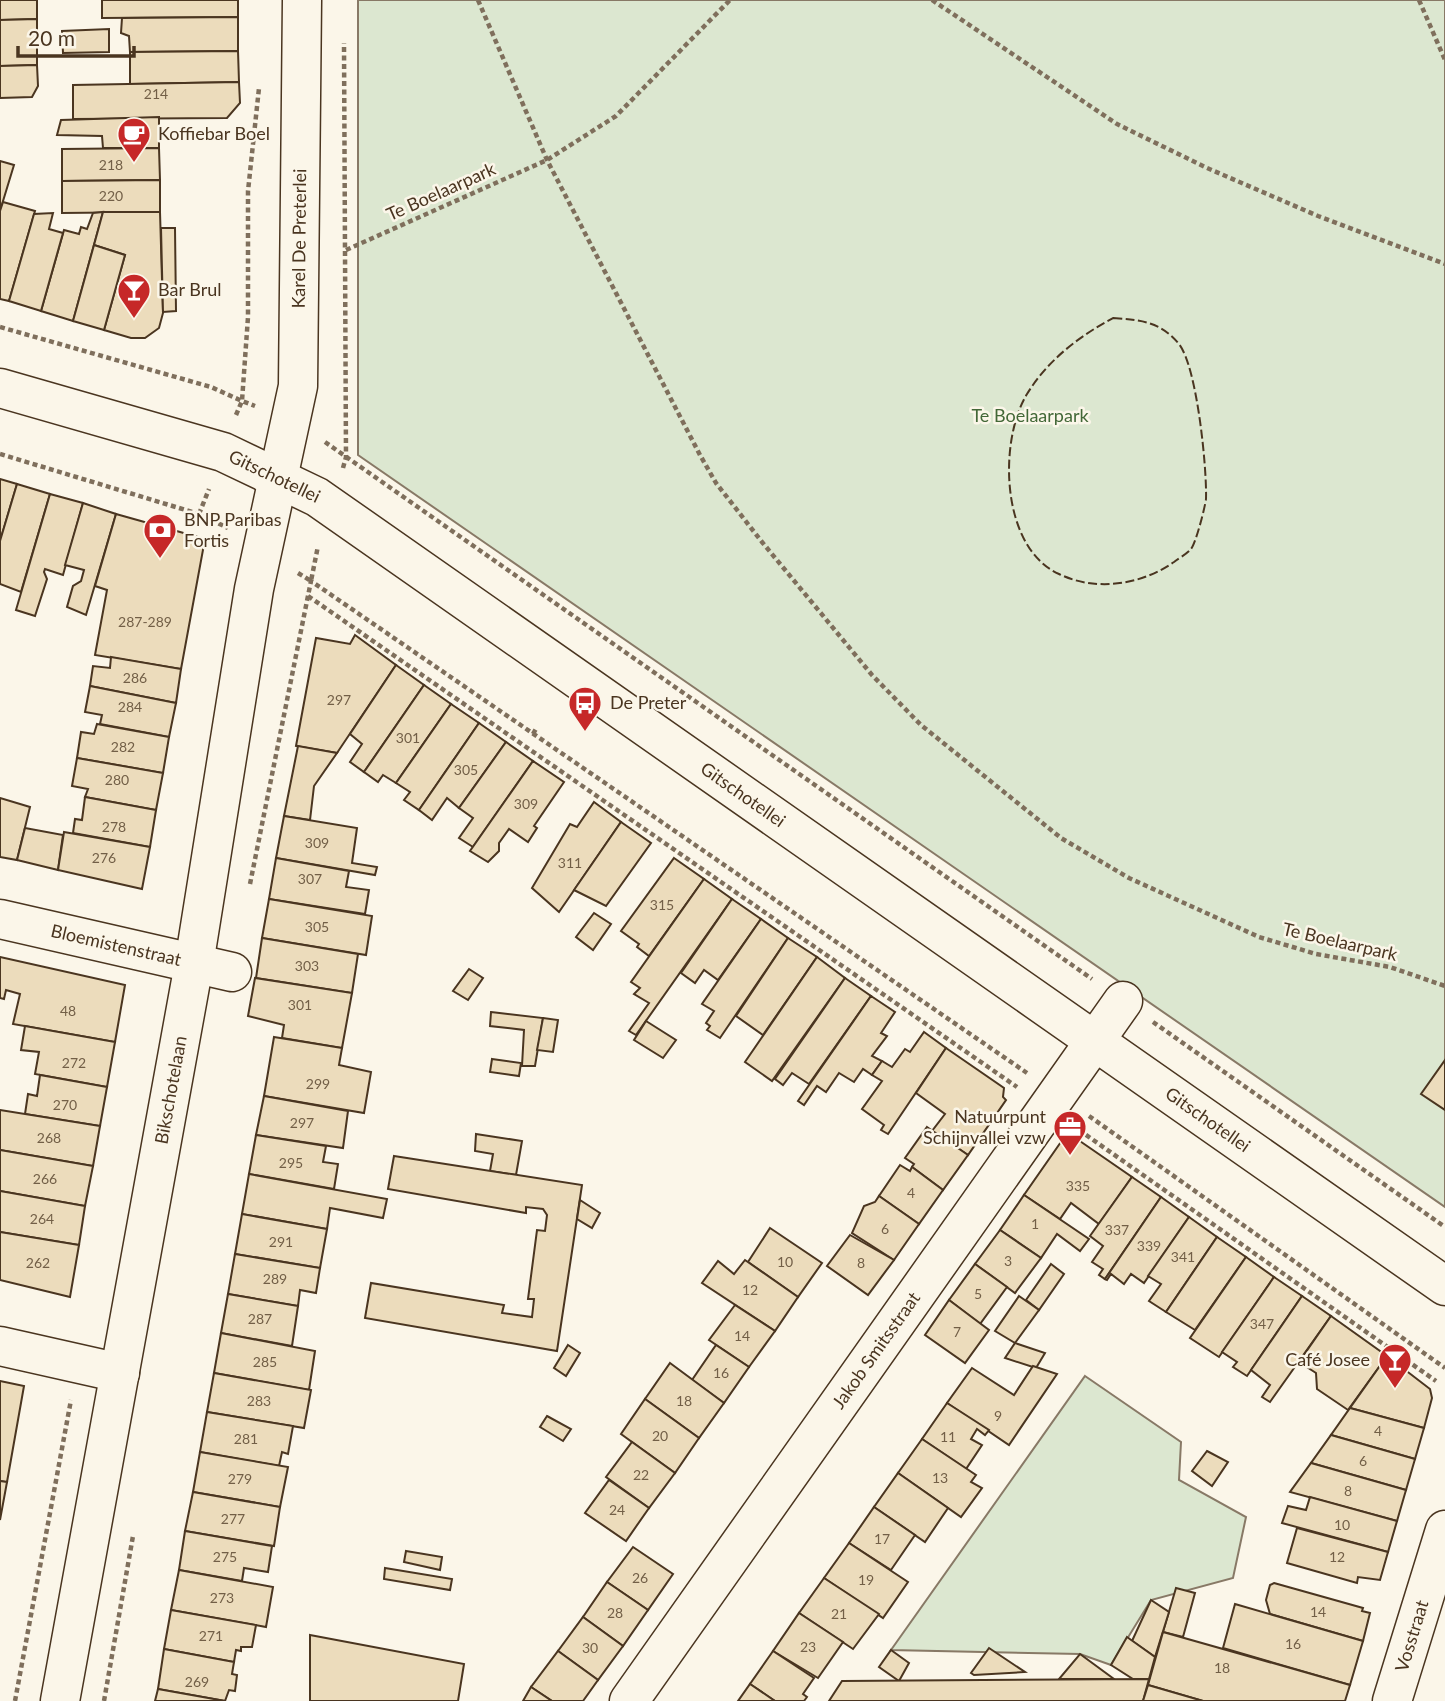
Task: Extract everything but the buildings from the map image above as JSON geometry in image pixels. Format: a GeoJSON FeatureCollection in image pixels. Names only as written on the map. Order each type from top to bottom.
{"type":"FeatureCollection","features":[{"type":"Feature","properties":{"kind":"street","name":"Karel De Preterlei"},"geometry":{"type":"LineString","coordinates":[[278,476],[298,386],[302,0]]}},
{"type":"Feature","properties":{"kind":"street","name":"Gitschotellei"},"geometry":{"type":"LineString","coordinates":[[0,388],[206,447],[278,476],[357,522],[723,784],[1445,1286]]}},
{"type":"Feature","properties":{"kind":"street","name":"Bikschotelaan"},"geometry":{"type":"LineString","coordinates":[[60,1701],[194,964],[254,589],[278,476]]}},
{"type":"Feature","properties":{"kind":"street","name":"Bloemistenstraat"},"geometry":{"type":"LineString","coordinates":[[0,919],[232,972]]}},
{"type":"Feature","properties":{"kind":"street","name":"Jakob Smitsstraat"},"geometry":{"type":"LineString","coordinates":[[629,1701],[1123,1001]]}},
{"type":"Feature","properties":{"kind":"street"},"geometry":{"type":"LineString","coordinates":[[0,1346],[120,1373]]}},
{"type":"Feature","properties":{"kind":"street","name":"Vosstraat"},"geometry":{"type":"LineString","coordinates":[[1392,1701],[1445,1530]]}},
{"type":"Feature","properties":{"kind":"path","name":"Te Boelaarpark"},"geometry":{"type":"LineString","coordinates":[[478,0],[547,160],[680,420],[716,482],[817,612],[921,725],[1061,838],[1129,878],[1259,937],[1316,954],[1390,967],[1445,986]]}},
{"type":"Feature","properties":{"kind":"path","name":"Te Boelaarpark"},"geometry":{"type":"LineString","coordinates":[[346,250],[547,160],[629,105],[730,0]]}},
{"type":"Feature","properties":{"kind":"path"},"geometry":{"type":"LineString","coordinates":[[932,0],[1117,124],[1207,168],[1318,216],[1445,264]]}},
{"type":"Feature","properties":{"kind":"path"},"geometry":{"type":"LineString","coordinates":[[1419,0],[1445,60]]}},
{"type":"Feature","properties":{"kind":"path"},"geometry":{"type":"LineString","coordinates":[[344,42],[346,457],[1445,1227]]}},
{"type":"Feature","properties":{"kind":"path"},"geometry":{"type":"LineString","coordinates":[[0,327],[211,387],[242,401],[248,317],[248,191],[260,85]]}},
{"type":"Feature","properties":{"kind":"path"},"geometry":{"type":"LineString","coordinates":[[0,454],[199,514]]}},
{"type":"Feature","properties":{"kind":"path"},"geometry":{"type":"LineString","coordinates":[[311,581],[1052,1100],[1436,1381]]}},
{"type":"Feature","properties":{"kind":"path"},"geometry":{"type":"LineString","coordinates":[[307,596],[1445,1368]]}},
{"type":"Feature","properties":{"kind":"path"},"geometry":{"type":"LineString","coordinates":[[417,654],[423,647]]}},
{"type":"Feature","properties":{"kind":"path"},"geometry":{"type":"LineString","coordinates":[[533,734],[537,727]]}},
{"type":"Feature","properties":{"kind":"green space","name":"Te Boelaarpark"},"geometry":{"type":"Polygon","coordinates":[[[358,0],[1445,0],[1445,1207],[358,455],[358,0]]]}},
{"type":"Feature","properties":{"kind":"green space"},"geometry":{"type":"Polygon","coordinates":[[[1085,1376],[1181,1442],[1179,1480],[1246,1517],[1233,1578],[1151,1600],[1111,1665],[1080,1654],[891,1650],[1085,1376]]]}},
{"type":"Feature","properties":{"kind":"fence"},"geometry":{"type":"LineString","coordinates":[[1113,318],[1157,326],[1179,344],[1196,395],[1205,465],[1206,499],[1195,540],[1187,553],[1147,576],[1133,581],[1103,584],[1073,580],[1040,561],[1025,542],[1016,518],[1010,492],[1009,465],[1018,414],[1035,382],[1065,350],[1113,318]]}},
{"type":"Feature","properties":{"kind":"place","name":"Koffiebar Boel"},"geometry":{"type":"Point","coordinates":[134,164]}},
{"type":"Feature","properties":{"kind":"place","name":"Bar Brul"},"geometry":{"type":"Point","coordinates":[134,320]}},
{"type":"Feature","properties":{"kind":"place","name":"BNP Paribas Fortis"},"geometry":{"type":"Point","coordinates":[160,560]}},
{"type":"Feature","properties":{"kind":"place","name":"De Preter"},"geometry":{"type":"Point","coordinates":[585,733]}},
{"type":"Feature","properties":{"kind":"place","name":"Natuurpunt Schijnvallei vzw"},"geometry":{"type":"Point","coordinates":[1070,1157]}},
{"type":"Feature","properties":{"kind":"place","name":"Café Josee"},"geometry":{"type":"Point","coordinates":[1395,1390]}}]}
